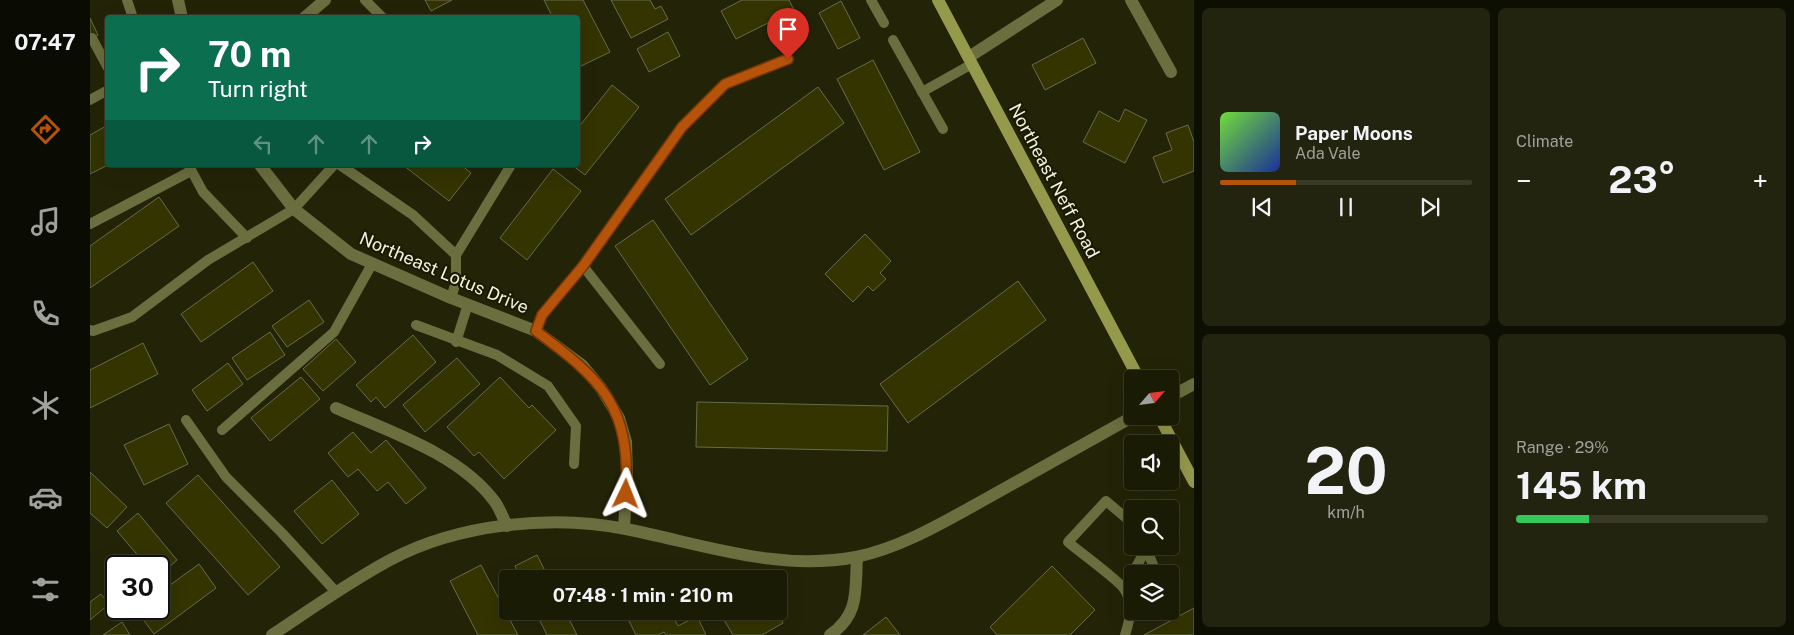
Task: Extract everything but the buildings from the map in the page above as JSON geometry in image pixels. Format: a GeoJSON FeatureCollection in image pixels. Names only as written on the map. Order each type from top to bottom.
{"type":"FeatureCollection","features":[{"type":"Feature","properties":{"kind":"main road","name":"Northeast Neff Road"},"geometry":{"type":"LineString","coordinates":[[938,0],[1134,370]]}},
{"type":"Feature","properties":{"kind":"main road"},"geometry":{"type":"LineString","coordinates":[[1164,425],[1194,482]]}},
{"type":"Feature","properties":{"kind":"street"},"geometry":{"type":"LineString","coordinates":[[178,0],[181,15]]}},
{"type":"Feature","properties":{"kind":"street"},"geometry":{"type":"LineString","coordinates":[[308,15],[325,0]]}},
{"type":"Feature","properties":{"kind":"street"},"geometry":{"type":"LineString","coordinates":[[970,60],[1056,0]]}},
{"type":"Feature","properties":{"kind":"street"},"geometry":{"type":"LineString","coordinates":[[1130,0],[1171,72]]}},
{"type":"Feature","properties":{"kind":"street","name":"Northeast Lotus Drive"},"geometry":{"type":"LineString","coordinates":[[262,167],[294,209],[351,254],[451,298],[536,331],[582,365],[602,388],[619,418],[626,442],[627,476],[624,528]]}},
{"type":"Feature","properties":{"kind":"street"},"geometry":{"type":"LineString","coordinates":[[1179,392],[1194,384]]}},
{"type":"Feature","properties":{"kind":"street"},"geometry":{"type":"LineString","coordinates":[[336,408],[436,452],[467,475],[494,502],[507,526]]}},
{"type":"Feature","properties":{"kind":"street"},"geometry":{"type":"LineString","coordinates":[[272,635],[336,592],[392,559],[428,544],[460,535],[507,526],[560,522],[624,528],[723,552],[785,561],[857,557],[901,542],[942,523],[1124,422]]}},
{"type":"Feature","properties":{"kind":"street"},"geometry":{"type":"LineString","coordinates":[[830,635],[841,627],[853,611],[857,557]]}},
{"type":"Feature","properties":{"kind":"lane"},"geometry":{"type":"LineString","coordinates":[[128,0],[132,15]]}},
{"type":"Feature","properties":{"kind":"lane"},"geometry":{"type":"LineString","coordinates":[[365,0],[380,15]]}},
{"type":"Feature","properties":{"kind":"lane"},"geometry":{"type":"LineString","coordinates":[[871,0],[884,23]]}},
{"type":"Feature","properties":{"kind":"lane"},"geometry":{"type":"LineString","coordinates":[[92,38],[105,62]]}},
{"type":"Feature","properties":{"kind":"lane"},"geometry":{"type":"LineString","coordinates":[[893,40],[943,130]]}},
{"type":"Feature","properties":{"kind":"lane"},"geometry":{"type":"LineString","coordinates":[[536,331],[542,315],[583,266],[682,127],[725,84],[788,59]]}},
{"type":"Feature","properties":{"kind":"lane"},"geometry":{"type":"LineString","coordinates":[[922,92],[970,60]]}},
{"type":"Feature","properties":{"kind":"lane"},"geometry":{"type":"LineString","coordinates":[[90,100],[105,92]]}},
{"type":"Feature","properties":{"kind":"lane"},"geometry":{"type":"LineString","coordinates":[[90,330],[93,331],[132,317],[208,260],[294,209],[332,167]]}},
{"type":"Feature","properties":{"kind":"lane"},"geometry":{"type":"LineString","coordinates":[[343,167],[413,215],[456,255]]}},
{"type":"Feature","properties":{"kind":"lane"},"geometry":{"type":"LineString","coordinates":[[451,298],[456,282],[456,255],[510,167]]}},
{"type":"Feature","properties":{"kind":"lane"},"geometry":{"type":"LineString","coordinates":[[90,224],[190,168],[203,192],[247,238]]}},
{"type":"Feature","properties":{"kind":"lane"},"geometry":{"type":"LineString","coordinates":[[222,430],[334,332],[372,264]]}},
{"type":"Feature","properties":{"kind":"lane"},"geometry":{"type":"LineString","coordinates":[[583,266],[660,364]]}},
{"type":"Feature","properties":{"kind":"lane"},"geometry":{"type":"LineString","coordinates":[[456,342],[468,304]]}},
{"type":"Feature","properties":{"kind":"lane"},"geometry":{"type":"LineString","coordinates":[[416,325],[456,342],[498,355],[548,386],[576,426],[574,464]]}},
{"type":"Feature","properties":{"kind":"lane"},"geometry":{"type":"LineString","coordinates":[[186,420],[226,477],[282,533],[336,592]]}},
{"type":"Feature","properties":{"kind":"lane"},"geometry":{"type":"LineString","coordinates":[[1124,516],[1106,501],[1068,542],[1124,589]]}},
{"type":"Feature","properties":{"kind":"lane"},"geometry":{"type":"LineString","coordinates":[[1125,635],[1130,620]]}},
{"type":"Feature","properties":{"kind":"route"},"geometry":{"type":"LineString","coordinates":[[626,494],[626,442],[619,418],[602,388],[582,365],[536,331],[542,315],[583,266],[682,127],[725,84],[788,59]]}}]}
